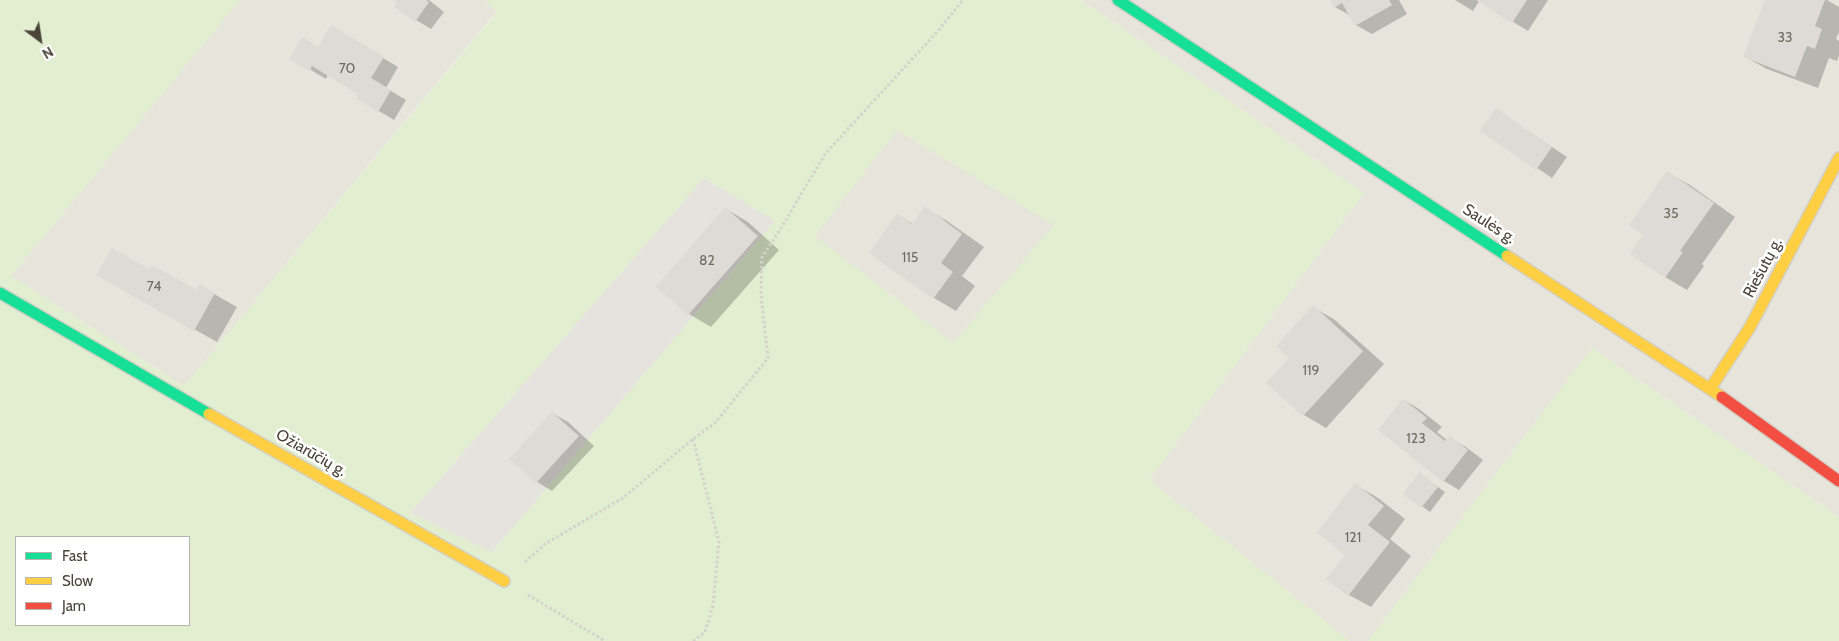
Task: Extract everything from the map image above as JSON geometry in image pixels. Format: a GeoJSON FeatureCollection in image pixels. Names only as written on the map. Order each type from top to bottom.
{"type":"FeatureCollection","features":[{"type":"Feature","properties":{"kind":"street","name":"Saulės g."},"geometry":{"type":"LineString","coordinates":[[1118,0],[1710,389],[1839,481]]}},
{"type":"Feature","properties":{"kind":"street","name":"Riešutų g."},"geometry":{"type":"LineString","coordinates":[[1710,389],[1750,326],[1839,158]]}},
{"type":"Feature","properties":{"kind":"street","name":"Ožiarūčių g."},"geometry":{"type":"LineString","coordinates":[[0,293],[114,360],[504,581]]}},
{"type":"Feature","properties":{"kind":"path"},"geometry":{"type":"LineString","coordinates":[[605,641],[504,581],[545,544],[623,498],[715,423],[768,358],[761,295],[762,257],[826,154],[937,32],[963,0]]}},
{"type":"Feature","properties":{"kind":"path"},"geometry":{"type":"LineString","coordinates":[[693,439],[719,542],[712,605],[705,632],[693,641]]}},
{"type":"Feature","properties":{"kind":"shaded area"},"geometry":{"type":"Polygon","coordinates":[[[240,0],[484,0],[497,11],[184,386],[11,276],[240,0]]]}},
{"type":"Feature","properties":{"kind":"shaded area"},"geometry":{"type":"Polygon","coordinates":[[[1081,0],[1839,0],[1839,517],[1592,348],[1368,641],[1350,641],[1149,480],[1364,193],[1081,0]]]}},
{"type":"Feature","properties":{"kind":"shaded area"},"geometry":{"type":"Polygon","coordinates":[[[897,130],[1055,225],[953,343],[814,236],[897,130]]]}},
{"type":"Feature","properties":{"kind":"shaded area"},"geometry":{"type":"Polygon","coordinates":[[[704,178],[776,220],[492,552],[410,513],[704,178]]]}},
{"type":"Feature","properties":{"kind":"green space"},"geometry":{"type":"Polygon","coordinates":[[[0,0],[240,0],[11,276],[184,386],[497,12],[484,0],[1081,0],[1364,193],[1149,480],[1350,641],[0,641],[0,0]],[[897,130],[815,236],[953,343],[1054,225],[897,130]],[[704,178],[410,513],[492,552],[775,221],[704,178]]]}},
{"type":"Feature","properties":{"kind":"green space"},"geometry":{"type":"Polygon","coordinates":[[[1592,348],[1839,517],[1839,641],[1368,641],[1592,348]]]}},
{"type":"Feature","properties":{"kind":"building"},"geometry":{"type":"Polygon","coordinates":[[[392,0],[426,0],[429,2],[415,22],[394,7],[397,3],[392,0]]]}},
{"type":"Feature","properties":{"kind":"building"},"geometry":{"type":"Polygon","coordinates":[[[1330,0],[1389,0],[1392,5],[1355,26],[1342,3],[1334,8],[1330,0]]]}},
{"type":"Feature","properties":{"kind":"building"},"geometry":{"type":"Polygon","coordinates":[[[1476,0],[1527,0],[1512,23],[1476,0]]]}},
{"type":"Feature","properties":{"kind":"building"},"geometry":{"type":"Polygon","coordinates":[[[1765,0],[1825,0],[1815,26],[1822,29],[1815,49],[1807,46],[1795,77],[1743,57],[1765,0]]]}},
{"type":"Feature","properties":{"kind":"building"},"geometry":{"type":"Polygon","coordinates":[[[331,25],[384,57],[371,78],[391,90],[378,112],[356,98],[358,94],[312,66],[310,71],[289,59],[302,37],[318,47],[331,25]]]}},
{"type":"Feature","properties":{"kind":"building"},"geometry":{"type":"Polygon","coordinates":[[[1496,108],[1552,147],[1536,170],[1480,131],[1496,108]]]}},
{"type":"Feature","properties":{"kind":"building"},"geometry":{"type":"Polygon","coordinates":[[[1667,171],[1714,203],[1680,251],[1683,252],[1665,278],[1630,254],[1643,235],[1629,225],[1667,171]]]}},
{"type":"Feature","properties":{"kind":"building"},"geometry":{"type":"Polygon","coordinates":[[[925,206],[962,234],[941,263],[953,272],[933,299],[869,253],[897,214],[912,224],[925,206]]]}},
{"type":"Feature","properties":{"kind":"building"},"geometry":{"type":"Polygon","coordinates":[[[725,207],[758,236],[688,315],[656,287],[725,207]]]}},
{"type":"Feature","properties":{"kind":"building"},"geometry":{"type":"Polygon","coordinates":[[[112,248],[150,269],[152,265],[197,290],[199,284],[215,293],[194,331],[96,275],[112,248]]]}},
{"type":"Feature","properties":{"kind":"building"},"geometry":{"type":"Polygon","coordinates":[[[1313,305],[1363,351],[1303,416],[1266,383],[1289,358],[1276,346],[1313,305]]]}},
{"type":"Feature","properties":{"kind":"building"},"geometry":{"type":"Polygon","coordinates":[[[1403,399],[1427,418],[1422,423],[1445,441],[1450,436],[1468,450],[1443,482],[1378,430],[1403,399]]]}},
{"type":"Feature","properties":{"kind":"building"},"geometry":{"type":"Polygon","coordinates":[[[552,412],[579,436],[536,483],[509,459],[552,412]]]}},
{"type":"Feature","properties":{"kind":"building"},"geometry":{"type":"Polygon","coordinates":[[[1420,472],[1438,487],[1421,508],[1403,494],[1420,472]]]}},
{"type":"Feature","properties":{"kind":"building"},"geometry":{"type":"Polygon","coordinates":[[[1355,483],[1384,506],[1368,525],[1390,542],[1348,596],[1326,579],[1345,555],[1317,533],[1355,483]]]}},
{"type":"Feature","properties":{"kind":"traffic: fast"},"geometry":{"type":"LineString","coordinates":[[1118,0],[1507,256]]}},
{"type":"Feature","properties":{"kind":"traffic: fast"},"geometry":{"type":"LineString","coordinates":[[0,293],[209,414]]}},
{"type":"Feature","properties":{"kind":"traffic: slow"},"geometry":{"type":"LineString","coordinates":[[1710,389],[1750,327],[1839,158]]}},
{"type":"Feature","properties":{"kind":"traffic: slow"},"geometry":{"type":"LineString","coordinates":[[1507,256],[1722,397]]}},
{"type":"Feature","properties":{"kind":"traffic: slow"},"geometry":{"type":"LineString","coordinates":[[209,414],[504,581]]}},
{"type":"Feature","properties":{"kind":"traffic: jam"},"geometry":{"type":"LineString","coordinates":[[1722,397],[1839,481]]}}]}
